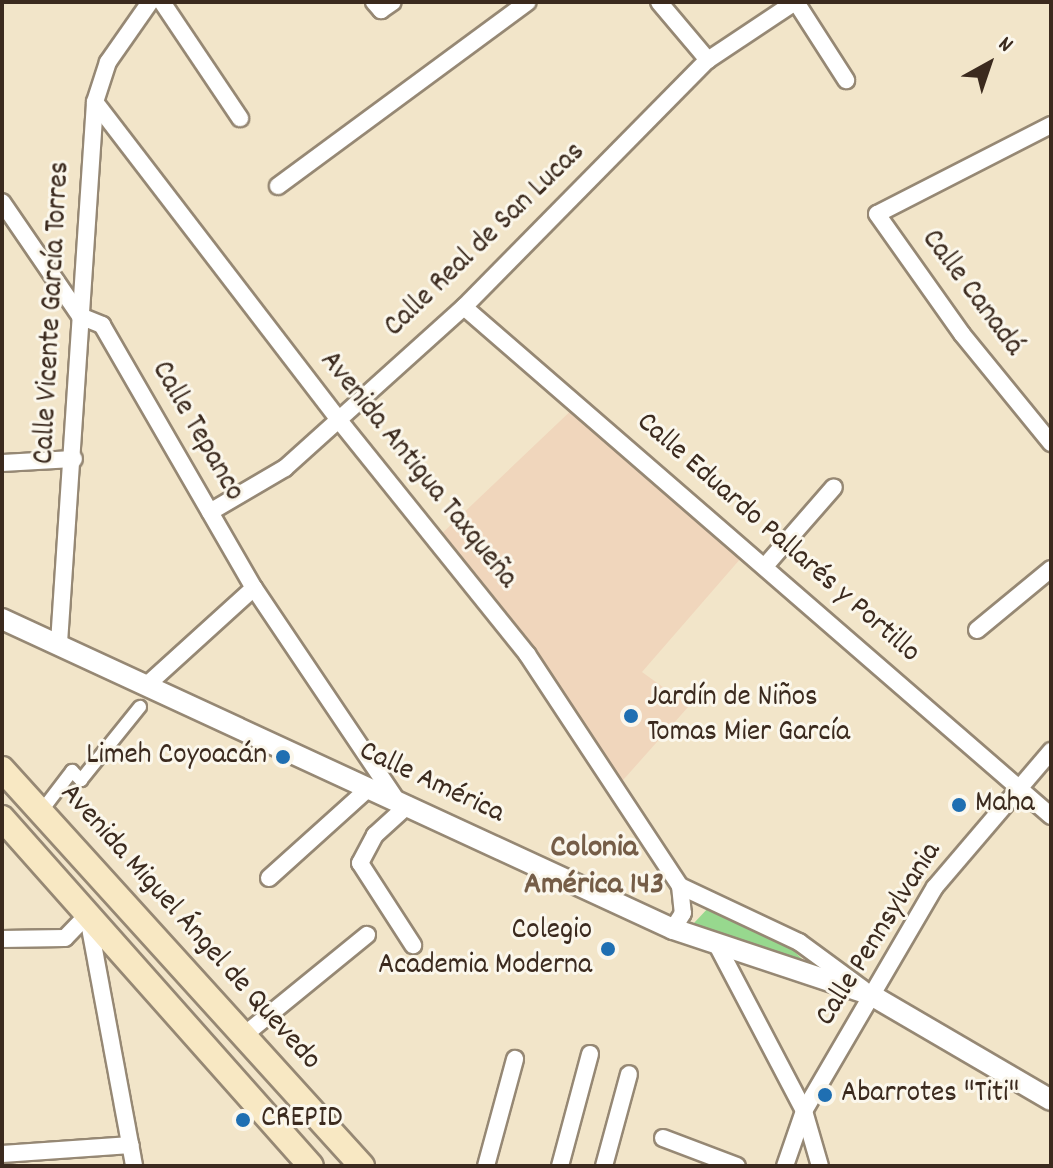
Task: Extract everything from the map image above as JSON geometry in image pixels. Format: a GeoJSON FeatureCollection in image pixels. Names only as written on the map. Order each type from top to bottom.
{"type":"FeatureCollection","features":[{"type":"Feature","properties":{"kind":"main road","name":"Avenida Miguel Ángel de Quevedo"},"geometry":{"type":"LineString","coordinates":[[2,769],[362,1166]]}},
{"type":"Feature","properties":{"kind":"main road"},"geometry":{"type":"LineString","coordinates":[[2,818],[311,1166]]}},
{"type":"Feature","properties":{"kind":"street","name":"Calle Vicente García Torres"},"geometry":{"type":"LineString","coordinates":[[59,643],[74,459],[80,316],[95,102],[108,62],[150,2]]}},
{"type":"Feature","properties":{"kind":"street"},"geometry":{"type":"LineString","coordinates":[[162,2],[240,118]]}},
{"type":"Feature","properties":{"kind":"street"},"geometry":{"type":"LineString","coordinates":[[374,2],[381,10],[393,2]]}},
{"type":"Feature","properties":{"kind":"street"},"geometry":{"type":"LineString","coordinates":[[278,186],[528,2]]}},
{"type":"Feature","properties":{"kind":"street"},"geometry":{"type":"LineString","coordinates":[[659,2],[708,60]]}},
{"type":"Feature","properties":{"kind":"street"},"geometry":{"type":"LineString","coordinates":[[796,2],[846,80]]}},
{"type":"Feature","properties":{"kind":"street","name":"Calle Real de San Lucas"},"geometry":{"type":"LineString","coordinates":[[210,512],[285,468],[464,307],[708,60],[796,2]]}},
{"type":"Feature","properties":{"kind":"street","name":"Avenida Antigua Taxqueña"},"geometry":{"type":"LineString","coordinates":[[95,102],[338,419],[527,654],[680,886]]}},
{"type":"Feature","properties":{"kind":"street","name":"Calle Canadá"},"geometry":{"type":"LineString","coordinates":[[1051,125],[877,214],[962,334],[1051,443]]}},
{"type":"Feature","properties":{"kind":"street","name":"Calle Tepanco"},"geometry":{"type":"LineString","coordinates":[[4,209],[80,316],[102,325],[254,588],[402,803]]}},
{"type":"Feature","properties":{"kind":"street","name":"Calle Eduardo Pallarés y Portillo"},"geometry":{"type":"LineString","coordinates":[[464,307],[766,565],[1051,816]]}},
{"type":"Feature","properties":{"kind":"street"},"geometry":{"type":"LineString","coordinates":[[2,463],[74,459]]}},
{"type":"Feature","properties":{"kind":"street"},"geometry":{"type":"LineString","coordinates":[[766,565],[834,487]]}},
{"type":"Feature","properties":{"kind":"street"},"geometry":{"type":"LineString","coordinates":[[977,630],[1051,569]]}},
{"type":"Feature","properties":{"kind":"street"},"geometry":{"type":"LineString","coordinates":[[148,684],[254,588]]}},
{"type":"Feature","properties":{"kind":"street","name":"Calle América"},"geometry":{"type":"LineString","coordinates":[[2,619],[673,929],[871,995],[1051,1100]]}},
{"type":"Feature","properties":{"kind":"street"},"geometry":{"type":"LineString","coordinates":[[40,813],[72,771],[81,780],[140,707]]}},
{"type":"Feature","properties":{"kind":"street","name":"Calle Pennsylvania"},"geometry":{"type":"LineString","coordinates":[[785,1166],[804,1111],[935,887],[1051,751]]}},
{"type":"Feature","properties":{"kind":"street"},"geometry":{"type":"LineString","coordinates":[[269,878],[369,788]]}},
{"type":"Feature","properties":{"kind":"street"},"geometry":{"type":"LineString","coordinates":[[402,803],[375,835],[360,863],[413,945]]}},
{"type":"Feature","properties":{"kind":"street"},"geometry":{"type":"LineString","coordinates":[[673,929],[683,913],[680,886]]}},
{"type":"Feature","properties":{"kind":"street"},"geometry":{"type":"LineString","coordinates":[[680,886],[799,942],[871,995]]}},
{"type":"Feature","properties":{"kind":"street"},"geometry":{"type":"LineString","coordinates":[[2,939],[65,938],[87,915]]}},
{"type":"Feature","properties":{"kind":"street"},"geometry":{"type":"LineString","coordinates":[[87,915],[134,1166]]}},
{"type":"Feature","properties":{"kind":"street"},"geometry":{"type":"LineString","coordinates":[[243,1036],[367,935]]}},
{"type":"Feature","properties":{"kind":"street"},"geometry":{"type":"LineString","coordinates":[[717,945],[804,1111],[820,1166]]}},
{"type":"Feature","properties":{"kind":"street"},"geometry":{"type":"LineString","coordinates":[[560,1166],[590,1054]]}},
{"type":"Feature","properties":{"kind":"street"},"geometry":{"type":"LineString","coordinates":[[486,1166],[515,1059]]}},
{"type":"Feature","properties":{"kind":"street"},"geometry":{"type":"LineString","coordinates":[[604,1166],[629,1074]]}},
{"type":"Feature","properties":{"kind":"street"},"geometry":{"type":"LineString","coordinates":[[663,1138],[737,1166]]}},
{"type":"Feature","properties":{"kind":"street"},"geometry":{"type":"LineString","coordinates":[[2,1154],[131,1145]]}},
{"type":"Feature","properties":{"kind":"shaded area"},"geometry":{"type":"Polygon","coordinates":[[[578,404],[748,550],[642,672],[689,706],[616,788],[435,540],[578,404]]]}},
{"type":"Feature","properties":{"kind":"green space"},"geometry":{"type":"Polygon","coordinates":[[[711,905],[794,951],[804,961],[703,937],[694,923],[711,905]]]}},
{"type":"Feature","properties":{"kind":"place","name":"Jardín de Niños Tomas Mier García"},"geometry":{"type":"Point","coordinates":[631,716]}},
{"type":"Feature","properties":{"kind":"place","name":"Limeh Coyoacán"},"geometry":{"type":"Point","coordinates":[283,757]}},
{"type":"Feature","properties":{"kind":"place","name":"Maha"},"geometry":{"type":"Point","coordinates":[959,805]}},
{"type":"Feature","properties":{"kind":"place","name":"Colegio Academia Moderna"},"geometry":{"type":"Point","coordinates":[608,949]}},
{"type":"Feature","properties":{"kind":"place","name":"Abarrotes \"Titi\""},"geometry":{"type":"Point","coordinates":[825,1095]}},
{"type":"Feature","properties":{"kind":"place","name":"CREPID"},"geometry":{"type":"Point","coordinates":[243,1120]}},
{"type":"Feature","properties":{"kind":"district","name":"Colonia América 143"},"geometry":{"type":"Point","coordinates":[594,868]}}]}
